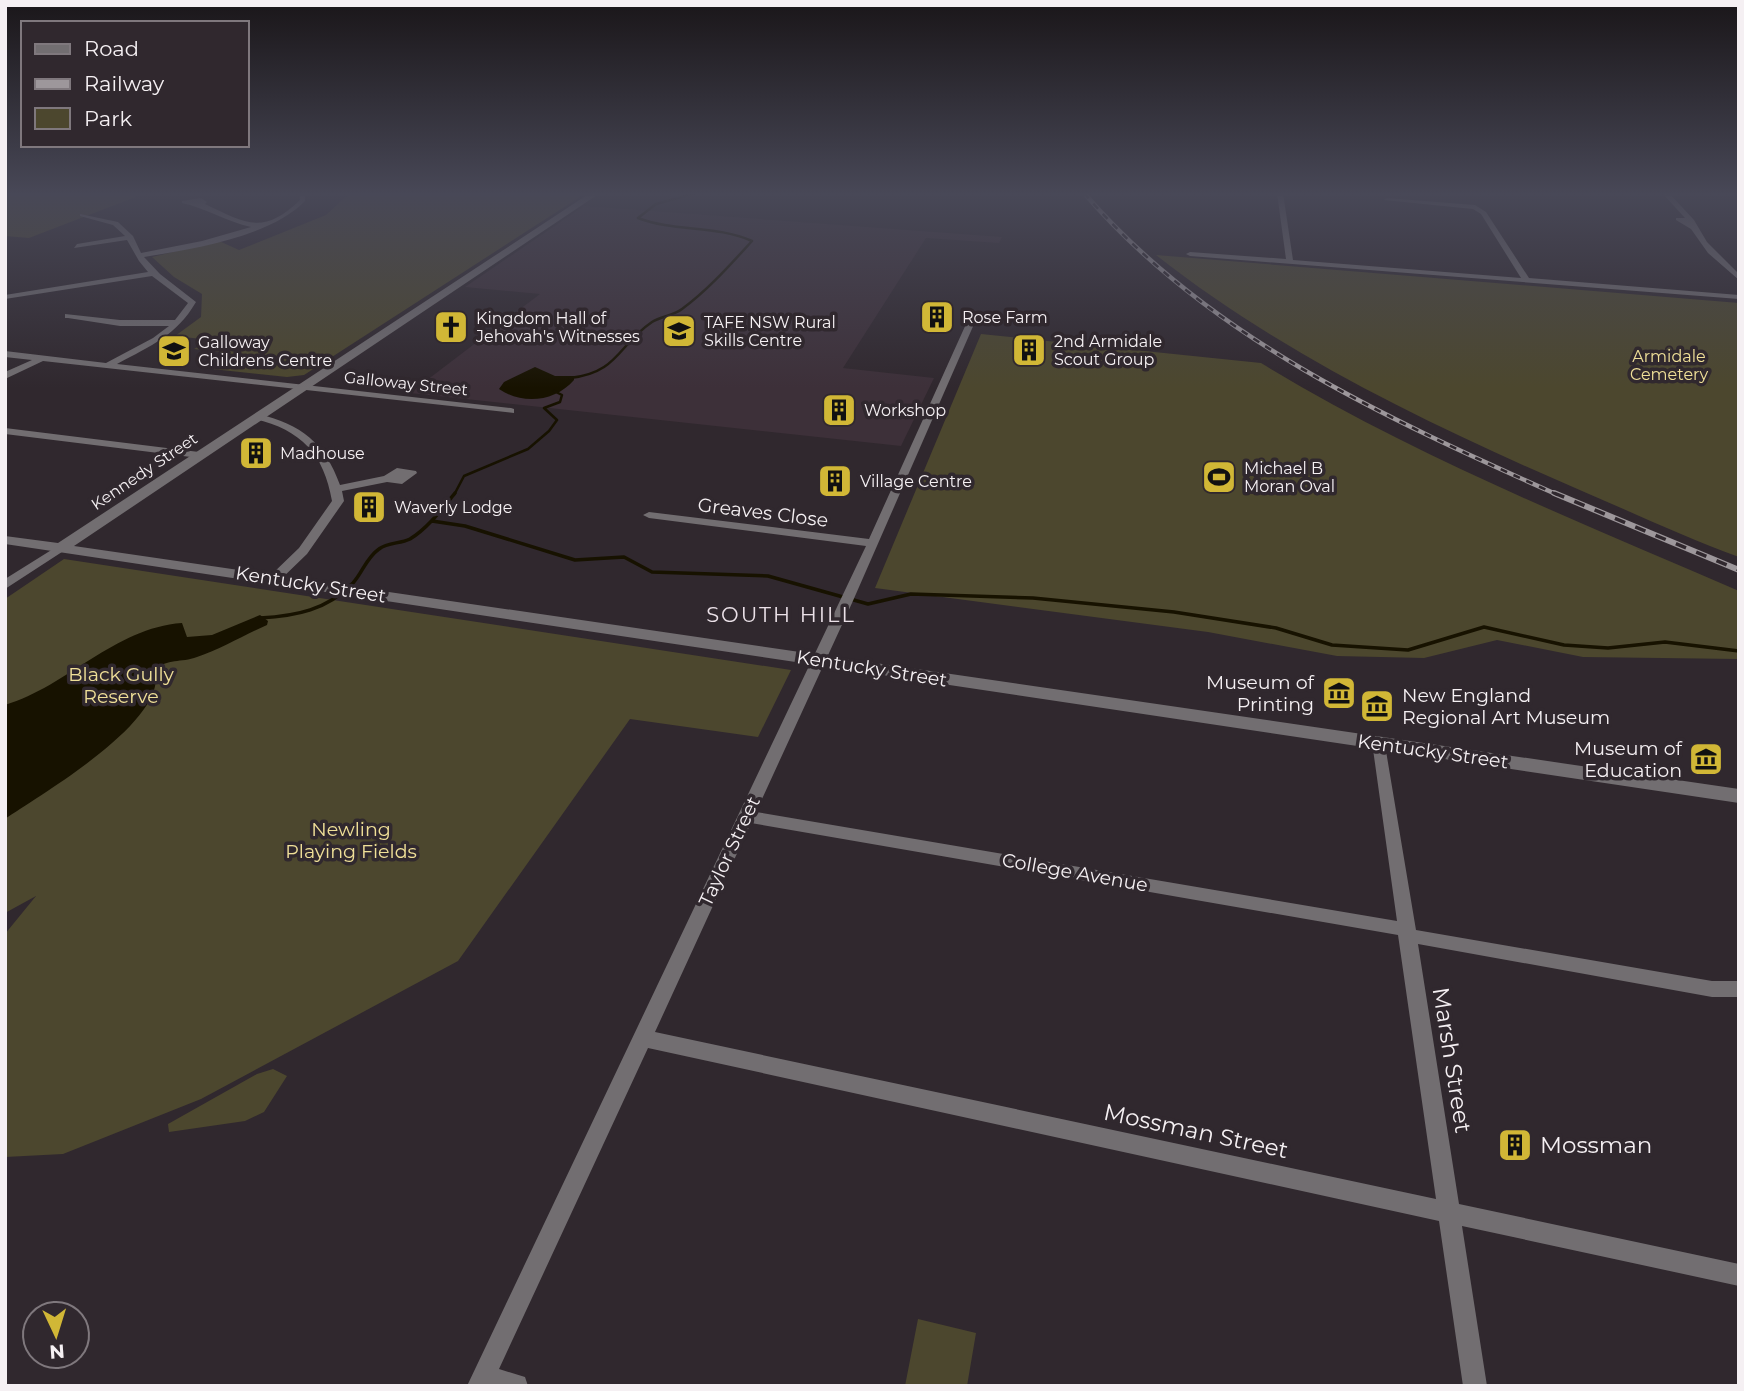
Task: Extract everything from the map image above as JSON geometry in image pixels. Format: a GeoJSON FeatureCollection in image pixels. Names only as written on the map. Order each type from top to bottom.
{"type":"FeatureCollection","features":[{"type":"Feature","properties":{"kind":"street"},"geometry":{"type":"LineString","coordinates":[[108,365],[179,323],[192,302],[154,273],[143,258]]}},
{"type":"Feature","properties":{"kind":"street","name":"Kennedy Street"},"geometry":{"type":"LineString","coordinates":[[5,585],[498,258]]}},
{"type":"Feature","properties":{"kind":"street"},"geometry":{"type":"LineString","coordinates":[[1239,258],[1739,297]]}},
{"type":"Feature","properties":{"kind":"street"},"geometry":{"type":"LineString","coordinates":[[1289,258],[1290,262]]}},
{"type":"Feature","properties":{"kind":"street"},"geometry":{"type":"LineString","coordinates":[[1513,258],[1526,279]]}},
{"type":"Feature","properties":{"kind":"street"},"geometry":{"type":"LineString","coordinates":[[1721,258],[1739,278]]}},
{"type":"Feature","properties":{"kind":"street"},"geometry":{"type":"LineString","coordinates":[[5,298],[154,273]]}},
{"type":"Feature","properties":{"kind":"street"},"geometry":{"type":"LineString","coordinates":[[39,280],[41,291]]}},
{"type":"Feature","properties":{"kind":"street","name":"Taylor Street"},"geometry":{"type":"LineString","coordinates":[[482,1381],[849,596],[974,315]]}},
{"type":"Feature","properties":{"kind":"street"},"geometry":{"type":"LineString","coordinates":[[68,316],[120,323],[179,323]]}},
{"type":"Feature","properties":{"kind":"street","name":"Galloway Street"},"geometry":{"type":"LineString","coordinates":[[5,354],[510,411]]}},
{"type":"Feature","properties":{"kind":"street"},"geometry":{"type":"LineString","coordinates":[[5,376],[42,358]]}},
{"type":"Feature","properties":{"kind":"street"},"geometry":{"type":"LineString","coordinates":[[258,417],[274,419],[295,429],[326,459],[337,489],[338,501],[327,520],[303,551],[275,578]]}},
{"type":"Feature","properties":{"kind":"street"},"geometry":{"type":"LineString","coordinates":[[5,431],[199,455]]}},
{"type":"Feature","properties":{"kind":"street"},"geometry":{"type":"LineString","coordinates":[[337,489],[387,479]]}},
{"type":"Feature","properties":{"kind":"street","name":"Greaves Close"},"geometry":{"type":"LineString","coordinates":[[649,515],[872,543]]}},
{"type":"Feature","properties":{"kind":"street","name":"Kentucky Street"},"geometry":{"type":"LineString","coordinates":[[5,540],[1739,796]]}},
{"type":"Feature","properties":{"kind":"street","name":"Marsh Street"},"geometry":{"type":"LineString","coordinates":[[1378,742],[1475,1386]]}},
{"type":"Feature","properties":{"kind":"street","name":"College Avenue"},"geometry":{"type":"LineString","coordinates":[[745,816],[1406,932],[1712,989],[1739,989]]}},
{"type":"Feature","properties":{"kind":"street","name":"Mossman Street"},"geometry":{"type":"LineString","coordinates":[[642,1038],[1739,1275]]}},
{"type":"Feature","properties":{"kind":"street"},"geometry":{"type":"LineString","coordinates":[[482,1381],[516,1386]]}},
{"type":"Feature","properties":{"kind":"shaded area","name":"TAFE NSW Rural Skills Centre"},"geometry":{"type":"Polygon","coordinates":[[[508,258],[913,258],[843,368],[934,378],[901,446],[410,393],[540,294],[465,287],[508,258]]]}},
{"type":"Feature","properties":{"kind":"shaded area"},"geometry":{"type":"Polygon","coordinates":[[[535,367],[555,376],[574,376],[574,380],[558,393],[538,399],[518,397],[499,389],[504,382],[535,367]]]}},
{"type":"Feature","properties":{"kind":"shaded area"},"geometry":{"type":"Polygon","coordinates":[[[260,615],[268,621],[267,625],[206,654],[169,662],[155,670],[154,690],[143,711],[123,733],[72,774],[5,819],[5,705],[50,685],[113,646],[157,627],[182,623],[187,637],[212,635],[260,615]]]}},
{"type":"Feature","properties":{"kind":"green space"},"geometry":{"type":"Polygon","coordinates":[[[153,258],[485,258],[304,375],[287,377],[203,368],[227,353],[194,349],[210,340],[175,336],[201,317],[202,294],[174,277],[153,258]]]}},
{"type":"Feature","properties":{"kind":"green space","name":"Armidale Cemetery"},"geometry":{"type":"Polygon","coordinates":[[[1160,258],[1191,258],[1739,303],[1739,557],[1526,467],[1416,415],[1308,357],[1205,291],[1160,258]]]}},
{"type":"Feature","properties":{"kind":"green space"},"geometry":{"type":"Polygon","coordinates":[[[981,334],[1261,363],[1377,428],[1436,457],[1739,591],[1739,659],[1583,657],[1497,640],[1424,658],[1337,656],[1208,632],[875,588],[981,334]]]}},
{"type":"Feature","properties":{"kind":"green space","name":"Newling Playing Fields"},"geometry":{"type":"Polygon","coordinates":[[[64,559],[791,670],[758,737],[630,719],[458,961],[201,1099],[63,1154],[5,1157],[5,934],[36,896],[5,913],[5,599],[64,559]]]}},
{"type":"Feature","properties":{"kind":"green space"},"geometry":{"type":"Polygon","coordinates":[[[273,1069],[287,1076],[264,1112],[245,1121],[169,1132],[168,1124],[257,1074],[273,1069]]]}},
{"type":"Feature","properties":{"kind":"green space"},"geometry":{"type":"Polygon","coordinates":[[[918,1319],[976,1333],[967,1386],[905,1386],[918,1319]]]}},
{"type":"Feature","properties":{"kind":"waterway"},"geometry":{"type":"LineString","coordinates":[[570,378],[586,375],[608,364],[652,322],[675,313],[692,302],[736,258]]}},
{"type":"Feature","properties":{"kind":"waterway"},"geometry":{"type":"LineString","coordinates":[[454,495],[464,476],[528,449],[549,431],[557,420],[544,408],[560,402],[562,395],[554,391]]}},
{"type":"Feature","properties":{"kind":"waterway"},"geometry":{"type":"LineString","coordinates":[[260,618],[298,613],[333,600],[353,583],[375,553],[383,547],[417,535],[455,493]]}},
{"type":"Feature","properties":{"kind":"waterway"},"geometry":{"type":"LineString","coordinates":[[432,521],[465,526],[575,560],[624,557],[652,572],[768,576],[868,604],[911,594],[1033,598],[1174,612],[1276,628],[1332,645],[1408,650],[1484,627],[1564,645],[1608,648],[1665,642],[1739,651]]}},
{"type":"Feature","properties":{"kind":"railway"},"geometry":{"type":"LineString","coordinates":[[1149,258],[1187,291],[1303,370],[1429,436],[1558,495]]}},
{"type":"Feature","properties":{"kind":"railway"},"geometry":{"type":"LineString","coordinates":[[1554,493],[1739,570]]}},
{"type":"Feature","properties":{"kind":"place","name":"Rose Farm"},"geometry":{"type":"Point","coordinates":[937,317]}},
{"type":"Feature","properties":{"kind":"place","name":"Kingdom Hall of Jehovah's Witnesses"},"geometry":{"type":"Point","coordinates":[451,327]}},
{"type":"Feature","properties":{"kind":"place","name":"TAFE NSW Rural Skills Centre"},"geometry":{"type":"Point","coordinates":[679,331]}},
{"type":"Feature","properties":{"kind":"place","name":"2nd Armidale Scout Group"},"geometry":{"type":"Point","coordinates":[1029,350]}},
{"type":"Feature","properties":{"kind":"place","name":"Galloway Childrens Centre"},"geometry":{"type":"Point","coordinates":[174,351]}},
{"type":"Feature","properties":{"kind":"place","name":"Workshop"},"geometry":{"type":"Point","coordinates":[839,410]}},
{"type":"Feature","properties":{"kind":"place","name":"Madhouse"},"geometry":{"type":"Point","coordinates":[256,453]}},
{"type":"Feature","properties":{"kind":"place","name":"Michael B Moran Oval"},"geometry":{"type":"Point","coordinates":[1219,477]}},
{"type":"Feature","properties":{"kind":"place","name":"Village Centre"},"geometry":{"type":"Point","coordinates":[835,481]}},
{"type":"Feature","properties":{"kind":"place","name":"Waverly Lodge"},"geometry":{"type":"Point","coordinates":[369,507]}},
{"type":"Feature","properties":{"kind":"place","name":"Museum of Printing"},"geometry":{"type":"Point","coordinates":[1339,693]}},
{"type":"Feature","properties":{"kind":"place","name":"New England Regional Art Museum"},"geometry":{"type":"Point","coordinates":[1377,706]}},
{"type":"Feature","properties":{"kind":"place","name":"Museum of Education"},"geometry":{"type":"Point","coordinates":[1706,759]}},
{"type":"Feature","properties":{"kind":"place","name":"Mossman"},"geometry":{"type":"Point","coordinates":[1515,1145]}},
{"type":"Feature","properties":{"kind":"district","name":"SOUTH HILL"},"geometry":{"type":"Point","coordinates":[781,615]}},
{"type":"Feature","properties":{"kind":"park label","name":"Black Gully Reserve"},"geometry":{"type":"Point","coordinates":[121,685]}}]}
